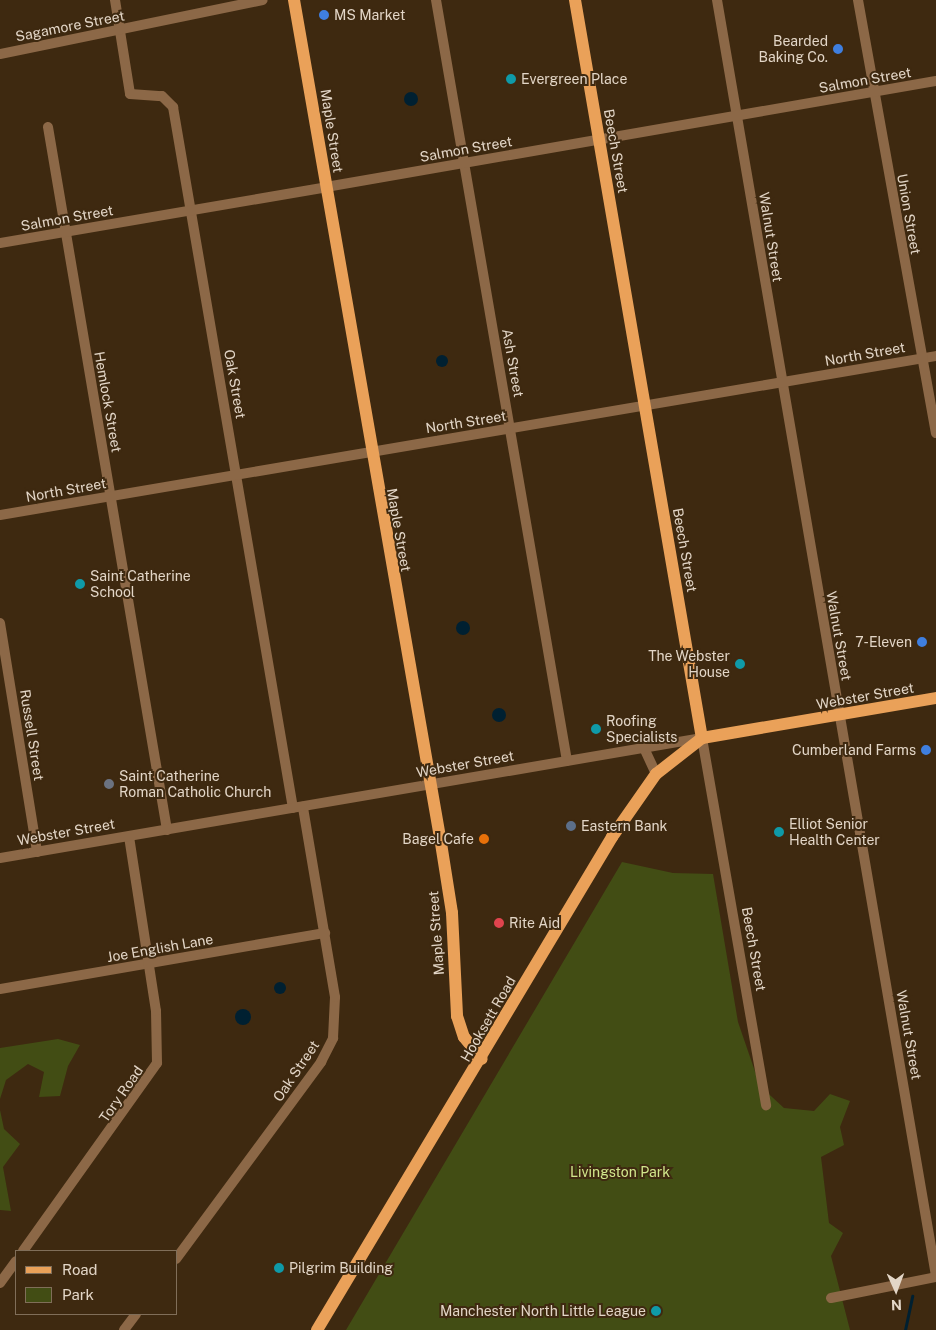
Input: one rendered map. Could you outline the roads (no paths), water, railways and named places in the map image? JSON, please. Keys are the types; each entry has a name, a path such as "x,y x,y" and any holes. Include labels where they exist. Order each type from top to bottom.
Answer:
{"main road":[{"name":"Maple Street","path":"294,0 370,452 452,913 457,1016 464,1037 482,1059"},
{"name":"Beech Street","path":"575,0 702,738"},
{"name":"Webster Street","path":"702,738 936,698"},
{"name":"Hooksett Road","path":"317,1330 482,1059 612,838 656,774 702,738"}],"street":[{"name":"Oak Street","path":"115,0 130,94 162,96 173,107 236,474 298,807 325,933 337,1011 328,1050 178,1256"},
{"name":"Sagamore Street","path":"0,54 262,0"},
{"name":"Ash Street","path":"436,0 566,761"},
{"name":"Walnut Street","path":"717,0 936,1277"},
{"name":"Union Street","path":"858,0 920,358 936,433"},
{"name":"Salmon Street","path":"0,243 737,117 936,81"},
{"name":"Hemlock Street","path":"48,127 167,830"},
{"name":"North Street","path":"0,515 936,356"},
{"name":"Russell Street","path":"0,622 2,645 37,852"},
{"name":"Webster Street","path":"0,858 702,738"},
{"name":"Beech Street","path":"702,738 766,1105"},
{"path":"644,748 656,774"},
{"name":"Tory Road","path":"25,1250 155,1069 159,1037 146,964 129,837"},
{"name":"Joe English Lane","path":"0,989 325,933"},
{"path":"0,1283 15,1262"},
{"path":"831,1298 936,1277"},
{"path":"124,1330 135,1315"}],"water":[{"path":"411,92 416,94 418,99 416,104 411,106 406,104 404,99 406,94"},
{"path":"440,355 444,355 448,361 444,367 440,367 436,363 436,359"},
{"path":"460,621 466,621 470,628 466,635 460,635 456,631 456,625"},
{"path":"499,708 504,710 506,715 504,720 499,722 494,720 492,715 494,710"},
{"path":"282,982 285,983 285,993 278,994 275,993 274,986 275,983"},
{"path":"240,1009 246,1009 251,1014 249,1023 240,1025 235,1020 235,1014"}],"waterway":[{"path":"905,1330 912,1296"}],"place":[{"name":"MS Market","path":"324,15"},
{"name":"Bearded Baking Co.","path":"838,49"},
{"name":"Evergreen Place","path":"511,79"},
{"name":"Saint Catherine School","path":"80,584"},
{"name":"7-Eleven","path":"922,642"},
{"name":"The Webster House","path":"740,664"},
{"name":"Roofing Specialists","path":"596,729"},
{"name":"Cumberland Farms","path":"926,750"},
{"name":"Saint Catherine Roman Catholic Church","path":"109,784"},
{"name":"Eastern Bank","path":"571,826"},
{"name":"Elliot Senior Health Center","path":"779,832"},
{"name":"Bagel Cafe","path":"484,839"},
{"name":"Rite Aid","path":"499,923"},
{"name":"Pilgrim Building","path":"279,1268"},
{"name":"Manchester North Little League","path":"656,1311"}],"park label":[{"name":"Livingston Park","path":"620,1172"}]}
